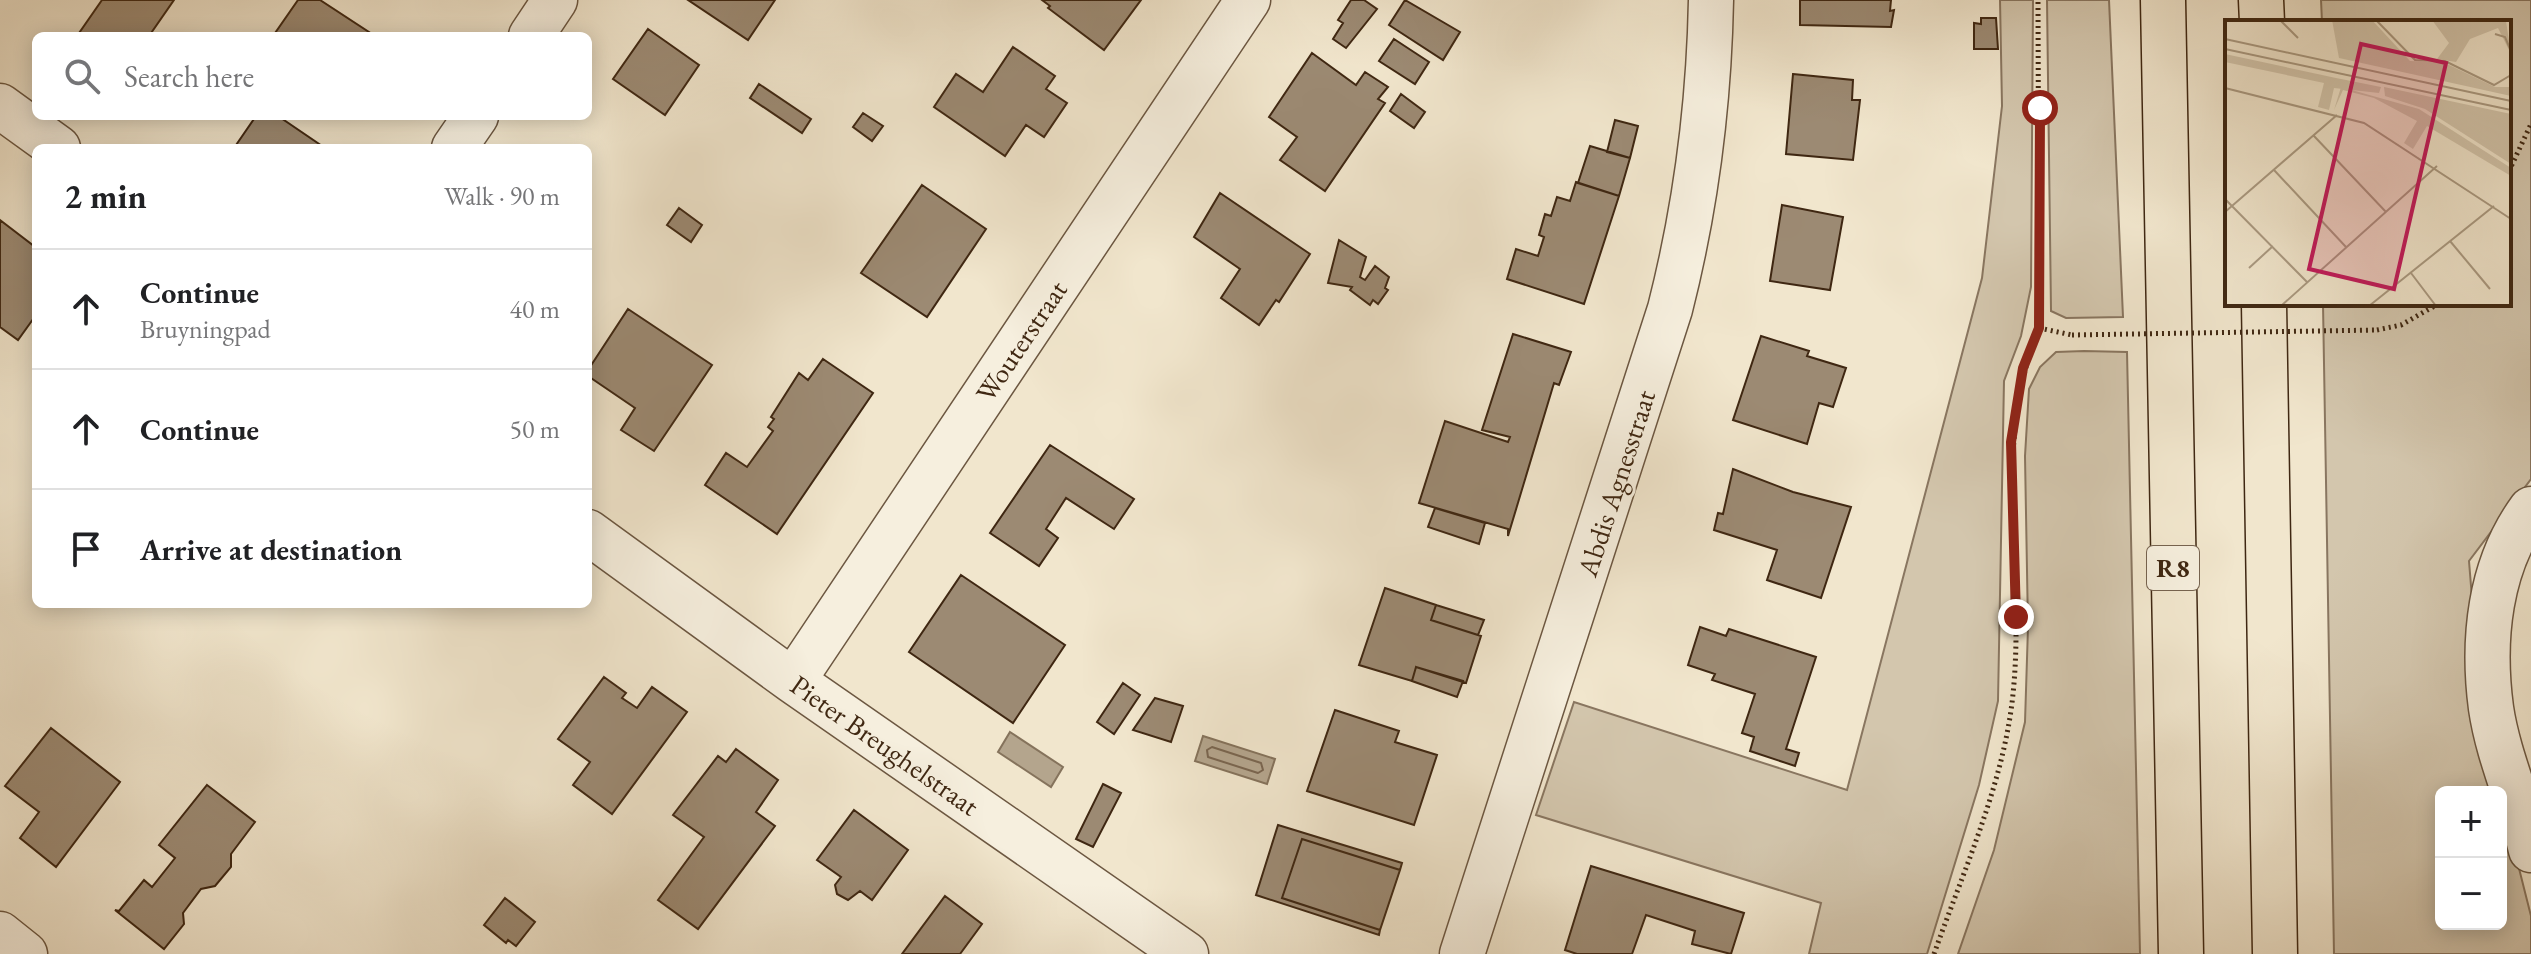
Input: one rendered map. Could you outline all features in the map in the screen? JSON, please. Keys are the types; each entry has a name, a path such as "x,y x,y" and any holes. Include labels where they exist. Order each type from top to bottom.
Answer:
{"highway":[{"name":"R8","path":"2163,0 2181,954"},
{"path":"2261,0 2262,20"},
{"path":"2264,306 2275,954"}],"street":[{"path":"534,32 555,0"},
{"name":"Wouterstraat","path":"793,681 1248,0"},
{"name":"Abdis Agnesstraat","path":"1462,954 1670,309 1689,233 1700,157 1710,79 1711,0"},
{"path":"0,106 52,144"},
{"path":"457,144 473,120"},
{"path":"2531,509 2503,562 2488,614 2491,710 2531,850"},
{"name":"Pieter Breughelstraat","path":"592,535 793,681 1186,954"},
{"path":"0,934 25,954"}],"path":[{"path":"1934,954 1999,770 2013,694 2016,617 2011,442 2023,368 2039,328 2038,0"},
{"path":"2511,167 2531,124"},
{"path":"2039,328 2072,335 2377,330 2401,325 2434,306"}],"shaded area":[{"path":"2000,0 2033,0 2031,287 2021,336 2004,381 1998,701 1979,785 1927,954 1809,954 1821,903 1536,815 1574,702 1847,790 1982,278 2002,106"},
{"path":"2047,0 2109,0 2123,317 2066,318 2051,311"},
{"path":"2321,0 2531,0 2531,479 2469,561 2474,623 2499,786 2435,786 2435,930 2507,930 2507,821 2531,916 2531,954 2334,954 2323,306 2511,306 2511,20 2322,20"},
{"path":"2056,352 2127,352 2140,954 1958,954 1994,850 2025,722 2028,627 2025,456 2029,389 2040,367"}],"water":[{"path":"1010,732 1063,767 1051,787 998,752"},
{"path":"1203,736 1275,759 1267,784 1195,761"}],"building":[{"path":"102,0 174,0 152,32 80,32"},
{"path":"298,0 320,0 369,32 276,32"},
{"path":"688,0 775,0 748,40"},
{"path":"1042,0 1141,0 1104,50 1048,8 1050,6"},
{"path":"1351,0 1364,0 1377,9 1346,48 1333,39 1343,23 1338,20"},
{"path":"1405,0 1460,32 1443,60 1389,25"},
{"path":"1800,0 1891,0 1890,11 1894,10 1891,27 1800,25"},
{"path":"1981,18 1996,18 1998,49 1974,49 1974,23 1981,24"},
{"path":"648,29 699,65 665,115 613,79"},
{"path":"1394,39 1429,62 1415,84 1379,61"},
{"path":"1013,47 1055,76 1046,89 1067,103 1044,137 1026,125 1005,156 934,107 956,74 983,92"},
{"path":"1312,53 1356,85 1365,72 1388,87 1378,99 1385,103 1325,191 1280,160 1297,137 1269,117"},
{"path":"1793,74 1853,80 1852,100 1860,100 1853,160 1786,154"},
{"path":"759,84 811,119 802,133 750,98"},
{"path":"1401,94 1425,112 1414,128 1390,111"},
{"path":"863,113 883,126 872,141 853,127"},
{"path":"253,120 284,120 319,144 237,144"},
{"path":"1615,120 1638,126 1630,158 1607,152"},
{"path":"1590,146 1630,158 1619,196 1578,183"},
{"path":"1576,182 1619,196 1584,304 1507,279 1516,249 1538,256 1544,237 1539,235 1545,214 1551,216 1557,197 1570,201"},
{"path":"922,185 986,229 927,317 861,273"},
{"path":"1220,193 1310,254 1279,302 1276,300 1259,325 1221,298 1240,269 1194,237"},
{"path":"1782,205 1843,217 1830,290 1770,281"},
{"path":"679,208 702,225 691,242 667,225"},
{"path":"0,220 32,244 32,321 18,340 0,327"},
{"path":"1339,240 1366,257 1360,277 1365,280 1375,266 1389,277 1385,288 1388,290 1378,304 1373,300 1370,305 1350,290 1352,287 1328,283"},
{"path":"628,309 712,365 654,451 621,430 635,408 592,379 592,364"},
{"path":"1513,334 1571,352 1559,385 1554,383 1508,536 1508,529 1419,503 1445,421 1508,442 1510,437 1482,430"},
{"path":"1761,336 1809,351 1807,356 1846,368 1833,407 1819,403 1807,444 1733,420"},
{"path":"823,359 873,393 777,534 705,485 726,453 747,467 773,431 768,427 774,419 771,417 799,373 808,380"},
{"path":"1050,445 1134,499 1114,529 1066,498 1046,529 1058,538 1039,566 990,533"},
{"path":"1733,469 1793,492 1851,507 1821,598 1767,580 1777,550 1714,530 1718,513 1723,514"},
{"path":"1435,508 1485,523 1479,544 1428,527"},
{"path":"961,575 1065,645 1013,723 909,652"},
{"path":"1385,588 1436,605 1431,620 1481,636 1466,683 1416,667 1412,681 1359,665"},
{"path":"1436,605 1484,620 1478,635 1431,620"},
{"path":"1700,627 1726,636 1729,629 1816,657 1786,749 1799,753 1795,766 1750,751 1754,737 1742,733 1755,694 1712,680 1715,674 1688,665"},
{"path":"1416,667 1463,681 1457,697 1412,681"},
{"path":"604,677 626,693 622,698 637,708 652,687 687,712 612,814 573,785 590,762 558,739"},
{"path":"1123,683 1140,695 1114,734 1097,722"},
{"path":"1155,698 1183,706 1171,742 1133,730"},
{"path":"1335,710 1399,731 1395,742 1437,755 1414,825 1307,791"},
{"path":"51,728 120,782 56,867 20,838 39,812 5,786"},
{"path":"736,749 778,780 756,812 775,826 698,929 658,900 704,837 673,815 718,756 726,762"},
{"path":"1103,784 1121,793 1093,847 1076,839"},
{"path":"207,785 255,822 231,854 231,867 215,886 201,889 183,913 184,924 164,949 115,910 119,911 144,880 152,887 175,858 159,845"},
{"path":"854,810 908,850 872,900 860,891 848,900 837,894 835,885 841,877 817,860"},
{"path":"1278,825 1402,863 1400,870 1302,839 1282,898 1380,930 1379,935 1256,895"},
{"path":"1302,839 1400,870 1380,930 1282,898"},
{"path":"1591,866 1744,913 1731,954 1692,944 1695,931 1646,915 1632,954 1577,954 1565,950"},
{"path":"945,896 982,924 960,954 902,954"},
{"path":"505,898 535,922 516,946 508,940 506,943 484,925"}],"route":[{"path":"2016,617 2011,442 2023,368 2039,328 2040,108"}]}
